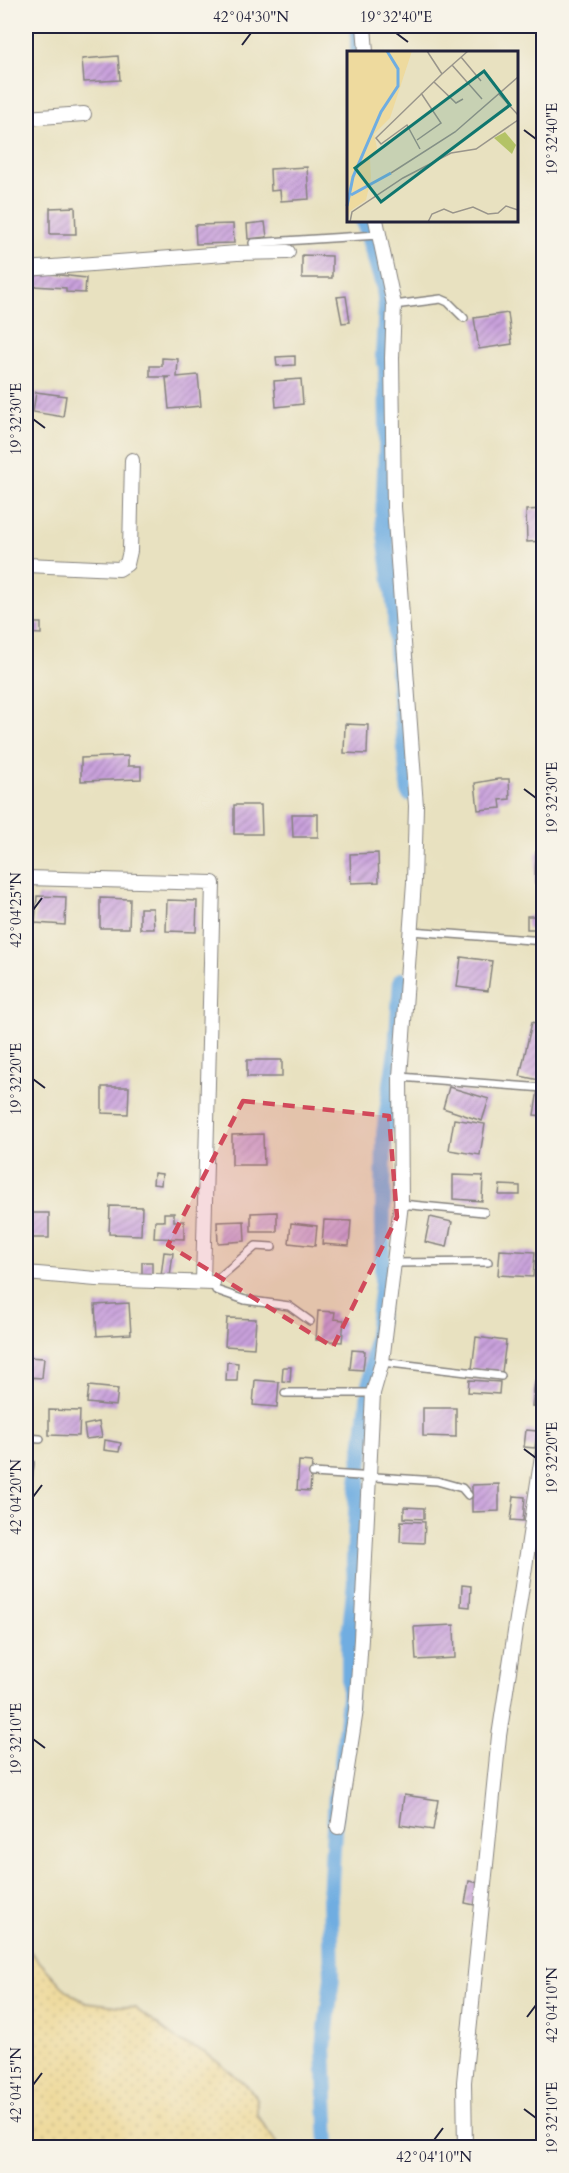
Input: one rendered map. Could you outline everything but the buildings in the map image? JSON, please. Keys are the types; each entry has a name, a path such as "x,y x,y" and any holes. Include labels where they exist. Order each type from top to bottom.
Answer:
{"street":[{"path":"366,51 368,26"},
{"path":"26,118 84,114"},
{"path":"339,1827 356,1710 373,1394 382,1362 401,1204 400,1077 411,931 416,806 394,507 392,369 394,305 375,235 376,222"},
{"path":"26,269 237,253 288,252"},
{"path":"26,565 119,569 127,564 132,460"},
{"path":"26,878 213,883 208,1282 96,1279 26,1274"},
{"path":"465,2148 464,2082 499,1736 543,1443"}],"lane":[{"path":"253,243 375,235"},
{"path":"394,305 441,299 464,318"},
{"path":"411,931 543,941"},
{"path":"400,1077 543,1088"},
{"path":"401,1204 484,1212"},
{"path":"272,1247 256,1246 208,1282 216,1290 234,1298 289,1305 310,1321"},
{"path":"393,1263 488,1262"},
{"path":"382,1362 501,1376"},
{"path":"285,1393 373,1394"},
{"path":"26,1438 40,1439"},
{"path":"26,1479 30,1463"},
{"path":"313,1473 437,1481 462,1488 468,1495"}],"highlighted area":[{"path":"243,1101 389,1116 397,1217 333,1347 168,1245"}],"sand":[{"path":"26,1947 74,1996 86,2002 135,2008 179,2041 206,2053 228,2070 248,2087 257,2099 257,2115 279,2147 26,2147"}],"waterway":[{"path":"358,26 358,51"},
{"path":"364,222 384,288 386,307 383,356 386,366 387,426 383,519 395,610 396,652 409,793"},
{"path":"328,2148 324,2047 332,1977 330,1898 336,1795 342,1764 349,1698 349,1638 355,1582 357,1492 382,1285 384,1133 396,1051 401,980"}]}
